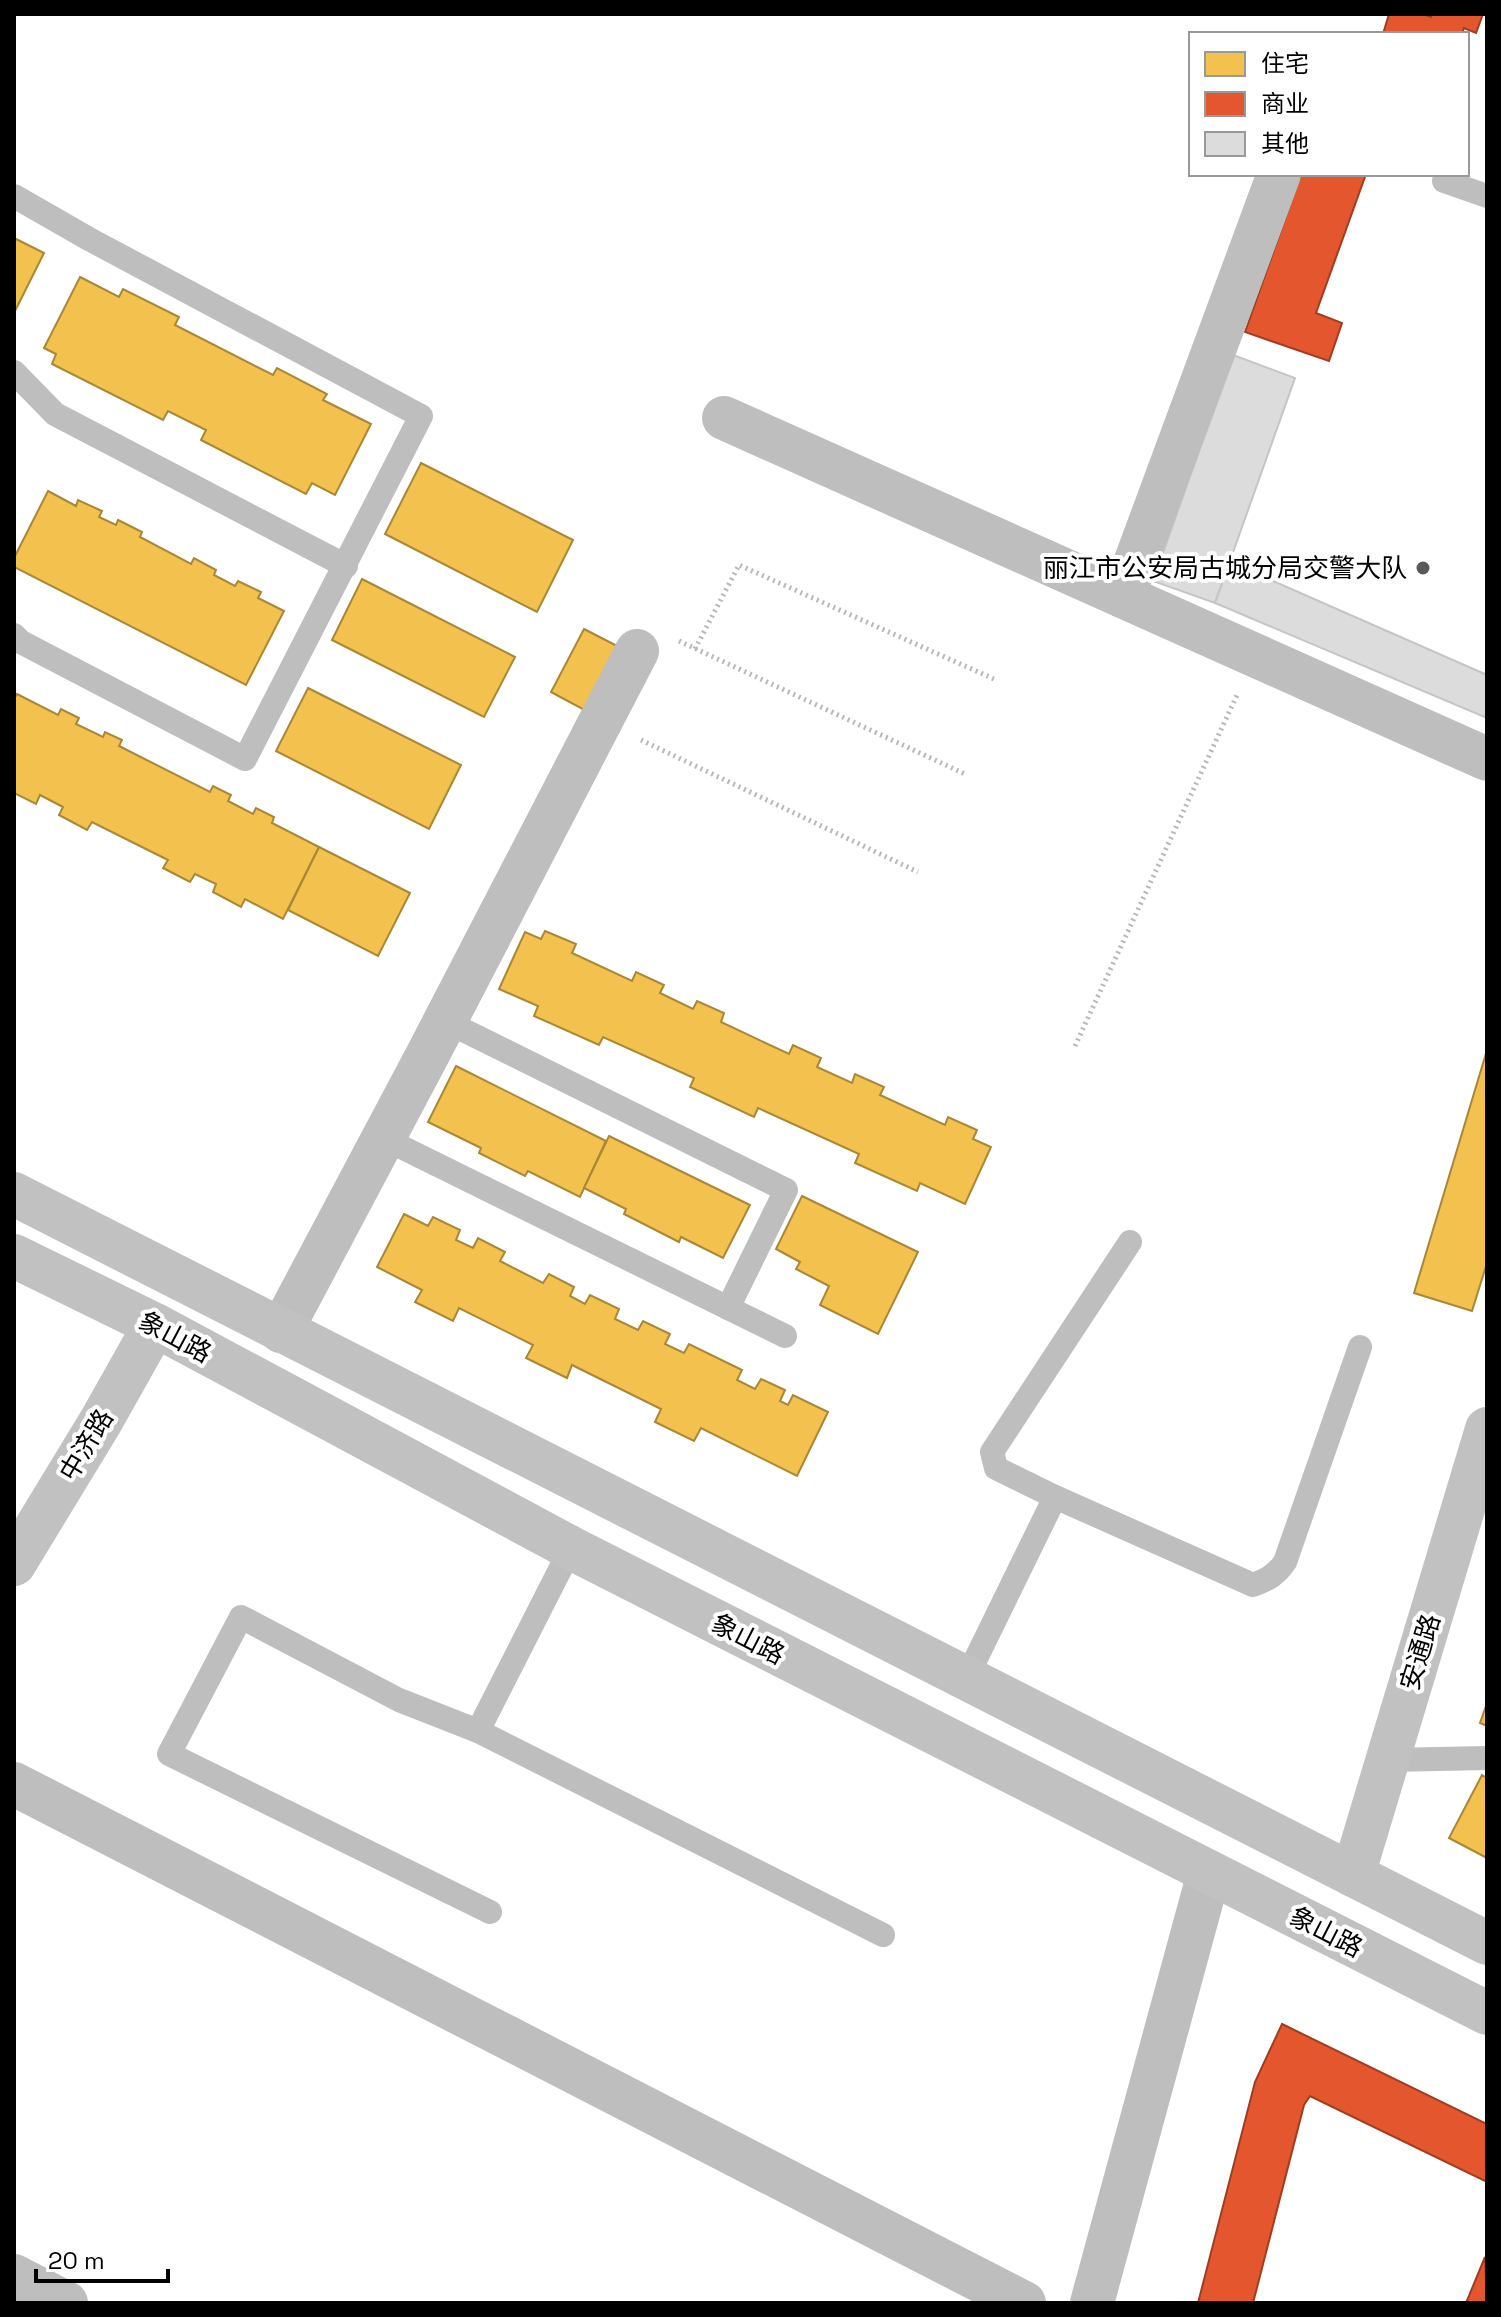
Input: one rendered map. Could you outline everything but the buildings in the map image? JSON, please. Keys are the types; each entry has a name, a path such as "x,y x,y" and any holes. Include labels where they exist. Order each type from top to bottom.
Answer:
{"street":[{"path":"1123,596 1278,176"},
{"path":"724,418 1487,759"},
{"path":"281,1331 637,651"},
{"name":"象山路","path":"14,1194 1487,1943"},
{"name":"象山路","path":"14,1256 155,1325 571,1548 1487,2013"},
{"name":"中济路","path":"14,1564 155,1325"},
{"name":"安通路","path":"1353,1875 1487,1429"},
{"path":"14,1784 1024,2303"},
{"path":"1092,2303 1209,1873"},
{"path":"14,2276 66,2303"}],"lane":[{"path":"1444,181 1487,196"},
{"path":"14,196 421,416 245,759 21,642 14,635"},
{"path":"14,372 55,414 346,566"},
{"path":"445,1021 786,1190 728,1308"},
{"path":"383,1138 785,1336"},
{"path":"1130,1242 992,1452 996,1468 1055,1497 1253,1585 1266,1581 1285,1562 1360,1347"},
{"path":"966,1679 1055,1497"},
{"path":"478,1731 571,1548"},
{"path":"490,1912 169,1754 241,1617 399,1700 478,1731 883,1935"},
{"path":"1388,1760 1487,1758"}],"path":[{"path":"695,649 739,565 994,679"},
{"path":"637,651 660,632 965,774"},
{"path":"1075,1046 1255,655"},
{"path":"601,721 918,872"}],"place":[{"name":"丽江市公安局古城分局交警大队","path":"1423,568"}]}
